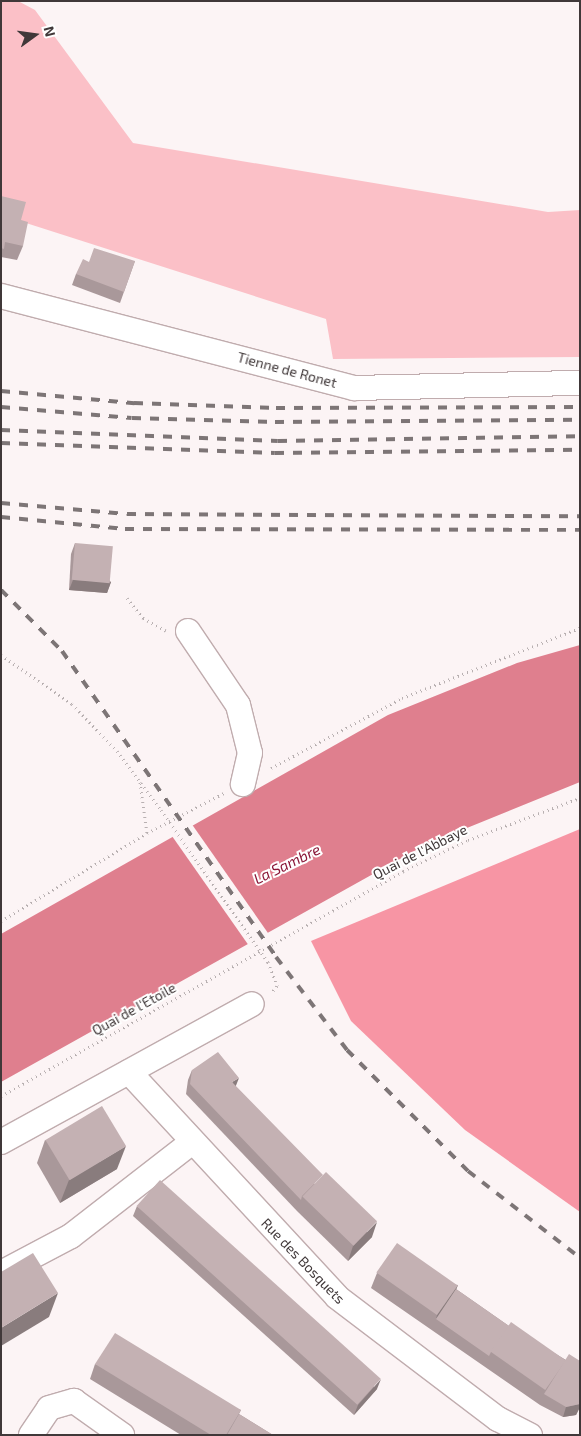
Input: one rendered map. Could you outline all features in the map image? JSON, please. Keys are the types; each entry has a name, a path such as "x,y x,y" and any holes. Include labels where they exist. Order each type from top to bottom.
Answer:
{"street":[{"name":"Tienne de Ronet","path":"1,296 354,388 580,383"},
{"path":"188,630 238,705 250,754 243,784"},
{"path":"1,1142 252,1004"},
{"name":"Rue des Bosquets","path":"129,1072 191,1143 337,1297 493,1427 530,1435"},
{"path":"1,1273 71,1236 191,1143"},
{"path":"32,1435 48,1408 74,1401 122,1435"}],"path":[{"path":"127,598 162,631 188,630"},
{"path":"1,921 147,833 243,784 402,698 580,628"},
{"path":"1,655 72,704 139,781 268,962"},
{"path":"139,781 147,833"},
{"name":"Quai de l'Abbaye","path":"279,942 468,840 580,798"},
{"name":"Quai de l'Etoile","path":"1,1096 279,942"}],"shaded area":[{"path":"1,1 18,1 35,10 133,143 548,212 580,210 580,357 333,359 326,319 1,215"},
{"path":"580,829 580,1212 465,1130 351,1021 311,941"}],"water":[{"name":"La Sambre","path":"580,645 580,782 425,845 1,1082 1,934 388,715 517,663"}],"pier":[{"path":"191,823 269,934 250,948 172,836"}],"building":[{"path":"1,196 26,202 21,220 28,222 23,246 5,242 4,249 1,248"},
{"path":"94,248 135,261 124,292 76,274 83,259 89,262"},
{"path":"75,543 113,546 110,583 72,580"},
{"path":"218,1052 239,1078 232,1082 323,1175 302,1196 301,1200 190,1084 192,1070"},
{"path":"102,1106 126,1146 70,1180 45,1140"},
{"path":"326,1172 377,1221 353,1246 302,1196"},
{"path":"160,1180 381,1379 357,1405 137,1206"},
{"path":"397,1243 458,1285 437,1315 376,1272"},
{"path":"33,1253 58,1293 1,1328 1,1272"},
{"path":"456,1289 509,1326 489,1356 436,1319"},
{"path":"511,1322 566,1360 545,1390 490,1351"},
{"path":"115,1333 241,1410 226,1435 211,1435 95,1364"},
{"path":"569,1354 580,1361 580,1404 566,1407 544,1394"},
{"path":"239,1414 273,1435 227,1435"}],"railway":[{"path":"1,391 134,403 276,408 580,407"},
{"path":"1,407 132,418 275,422 580,420"},
{"path":"1,430 278,441 580,436"},
{"path":"1,443 275,453 580,450"},
{"path":"1,503 127,514 580,516"},
{"path":"1,517 125,529 580,530"},
{"path":"1,590 62,651 276,957 347,1050 468,1171 580,1258"}]}
